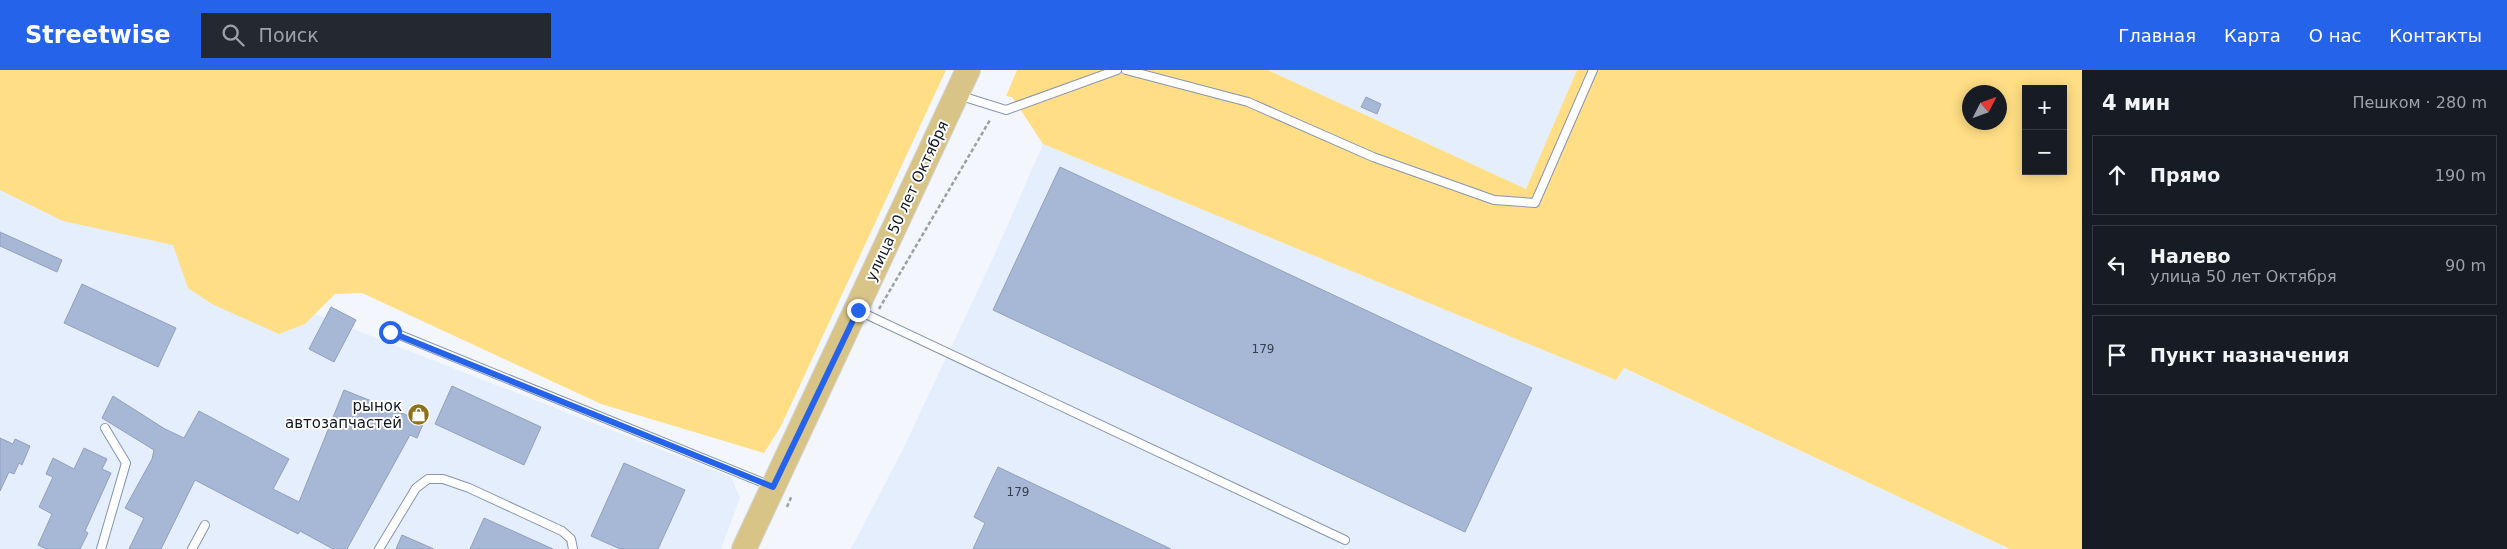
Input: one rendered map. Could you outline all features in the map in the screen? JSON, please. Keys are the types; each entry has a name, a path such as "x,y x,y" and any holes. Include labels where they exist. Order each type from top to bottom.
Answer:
{"main road":[{"name":"улица 50 лет Октября","path":"744,549 858,310 968,70"}],"lane":[{"path":"956,95 1006,110 1117,70"},
{"path":"1126,70 1248,102 1373,157 1494,200 1535,204 1593,70"},
{"path":"858,310 1345,540"},
{"path":"390,332 773,487"},
{"path":"101,549 126,463 105,428"},
{"path":"379,549 416,488 428,479 443,479 470,488 562,531 571,539 573,549"},
{"path":"192,549 205,525"}],"shaded area":[{"path":"0,70 341,270 315,314 731,477 740,498 721,549 0,549"},
{"path":"0,70 946,70 781,426 764,453 601,404 362,293 335,294 305,324 279,334 212,304 188,288 173,245 63,221 0,190"},
{"path":"1017,70 1268,70 1526,189 1577,70 2082,70 2082,549 2010,549 1624,368 1616,380 1043,144 1012,97 1006,96"},
{"path":"1268,70 1577,70 1527,190"},
{"path":"1043,144 1616,380 1623,368 2010,549 851,549 903,449 994,256"}],"building":[{"path":"1366,97 1381,104 1377,114 1361,107"},
{"path":"1060,167 1532,388 1465,532 993,310"},
{"path":"0,232 62,260 57,272 0,246"},
{"path":"82,284 176,328 158,367 64,323"},
{"path":"331,307 356,320 334,362 309,349"},
{"path":"452,386 541,427 524,465 435,424"},
{"path":"344,390 424,422 417,438 410,435 347,549 333,549 300,531 298,534 195,480 161,549 129,549 144,518 125,508 152,459 154,450 102,418 113,396 165,429 184,438 199,411 289,459 273,489 299,502"},
{"path":"0,438 13,444 15,439 30,446 22,465 19,463 14,474 9,472 0,491"},
{"path":"84,448 107,459 102,469 111,473 85,531 88,533 80,549 46,549 38,545 52,514 39,507 53,477 46,474 53,458 74,469"},
{"path":"624,463 685,490 658,549 620,549 591,536"},
{"path":"998,467 1171,549 973,549 985,523 974,517"},
{"path":"484,518 553,549 470,549"},
{"path":"402,535 434,549 396,549"}],"place":[{"name":"рынок автозапчастей","path":"418,415"}],"route":[{"path":"390,332 773,487 858,310"}]}
